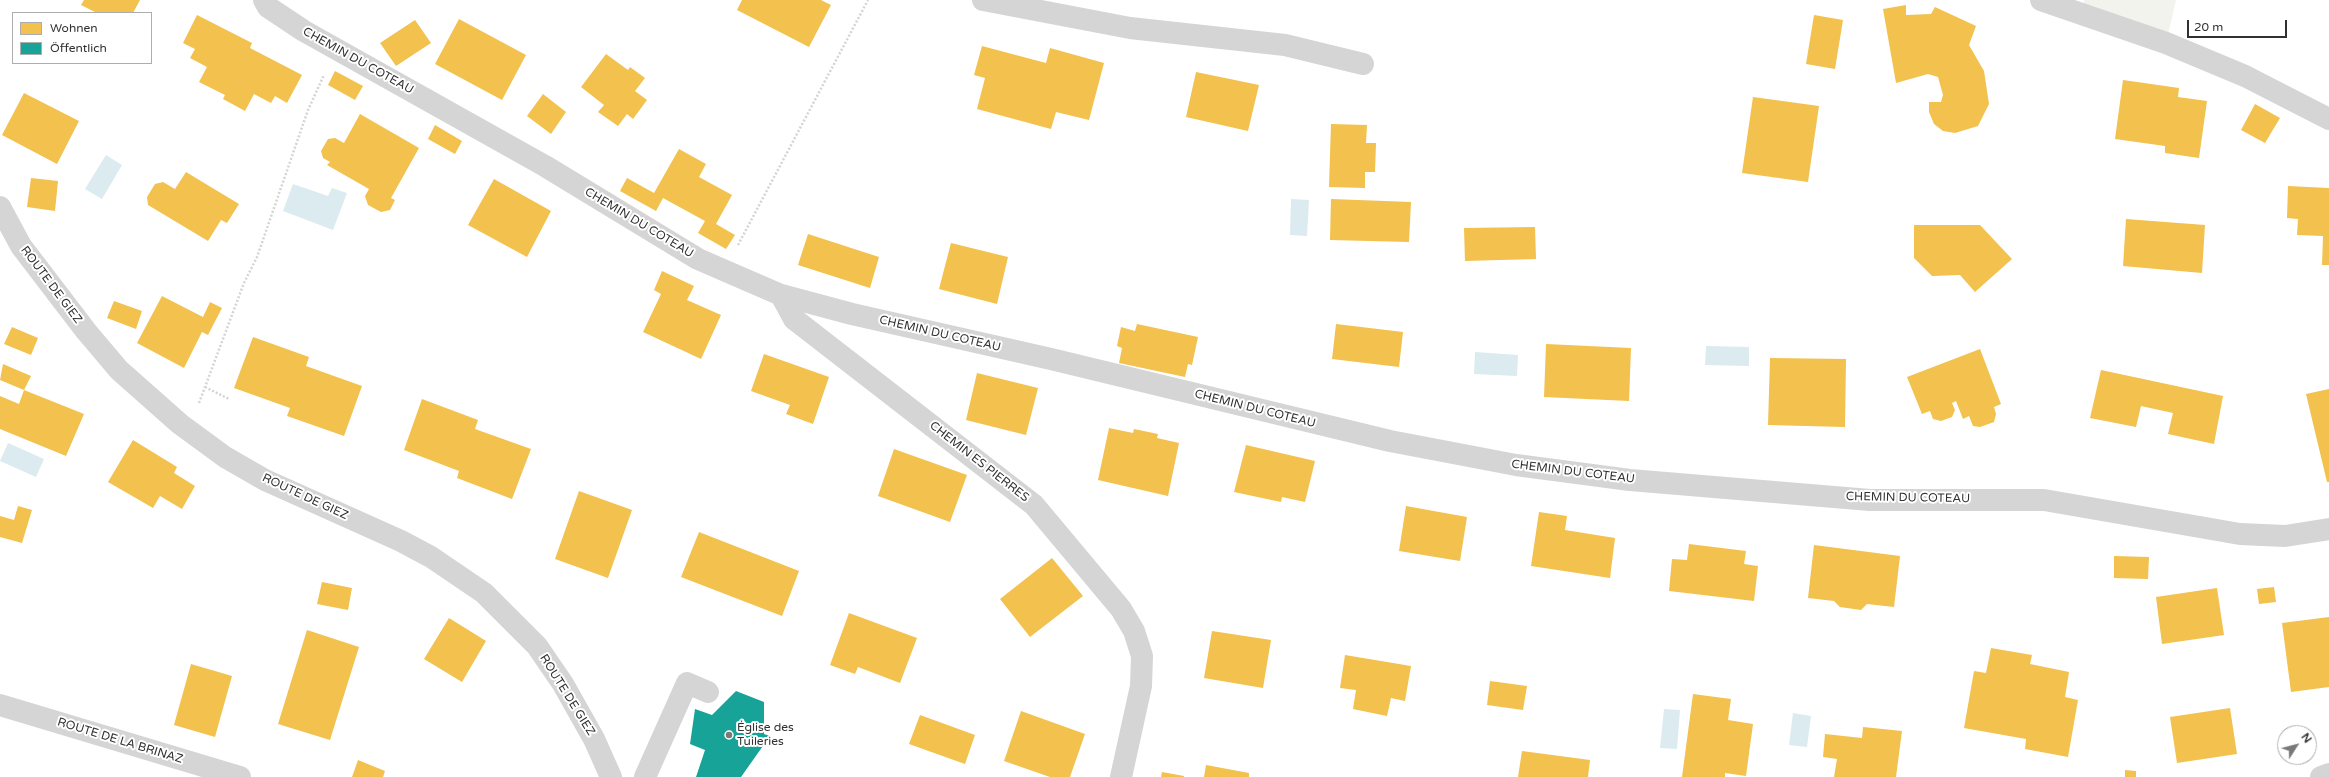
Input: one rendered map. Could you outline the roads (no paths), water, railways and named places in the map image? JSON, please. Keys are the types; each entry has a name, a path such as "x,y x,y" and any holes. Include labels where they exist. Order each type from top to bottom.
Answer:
{"street":[{"name":"CHEMIN DU COTEAU","path":"264,0 268,7 284,18 341,52 546,166 698,259 781,296 1390,441 1516,465 1630,480 1870,500 2044,500 2240,534 2286,536 2329,529"},
{"path":"983,0 1130,28 1285,45 1363,64"},
{"path":"2041,0 2166,43 2244,76 2329,119"},
{"name":"ROUTE DE GIEZ","path":"0,207 21,246 86,331 119,370 180,424 225,457 266,480 401,541 431,557 484,593 537,646 563,684 594,739 611,777"},
{"name":"CHEMIN ES PIERRES","path":"781,296 794,319 1034,505 1121,608 1134,631 1142,656 1141,686 1121,777"},
{"path":"644,777 687,683 708,692"},
{"name":"ROUTE DE LA BRINAZ","path":"0,705 240,777"},
{"path":"2321,777 2329,774"}],"place":[{"name":"Église des Tuileries","path":"729,735"}]}
